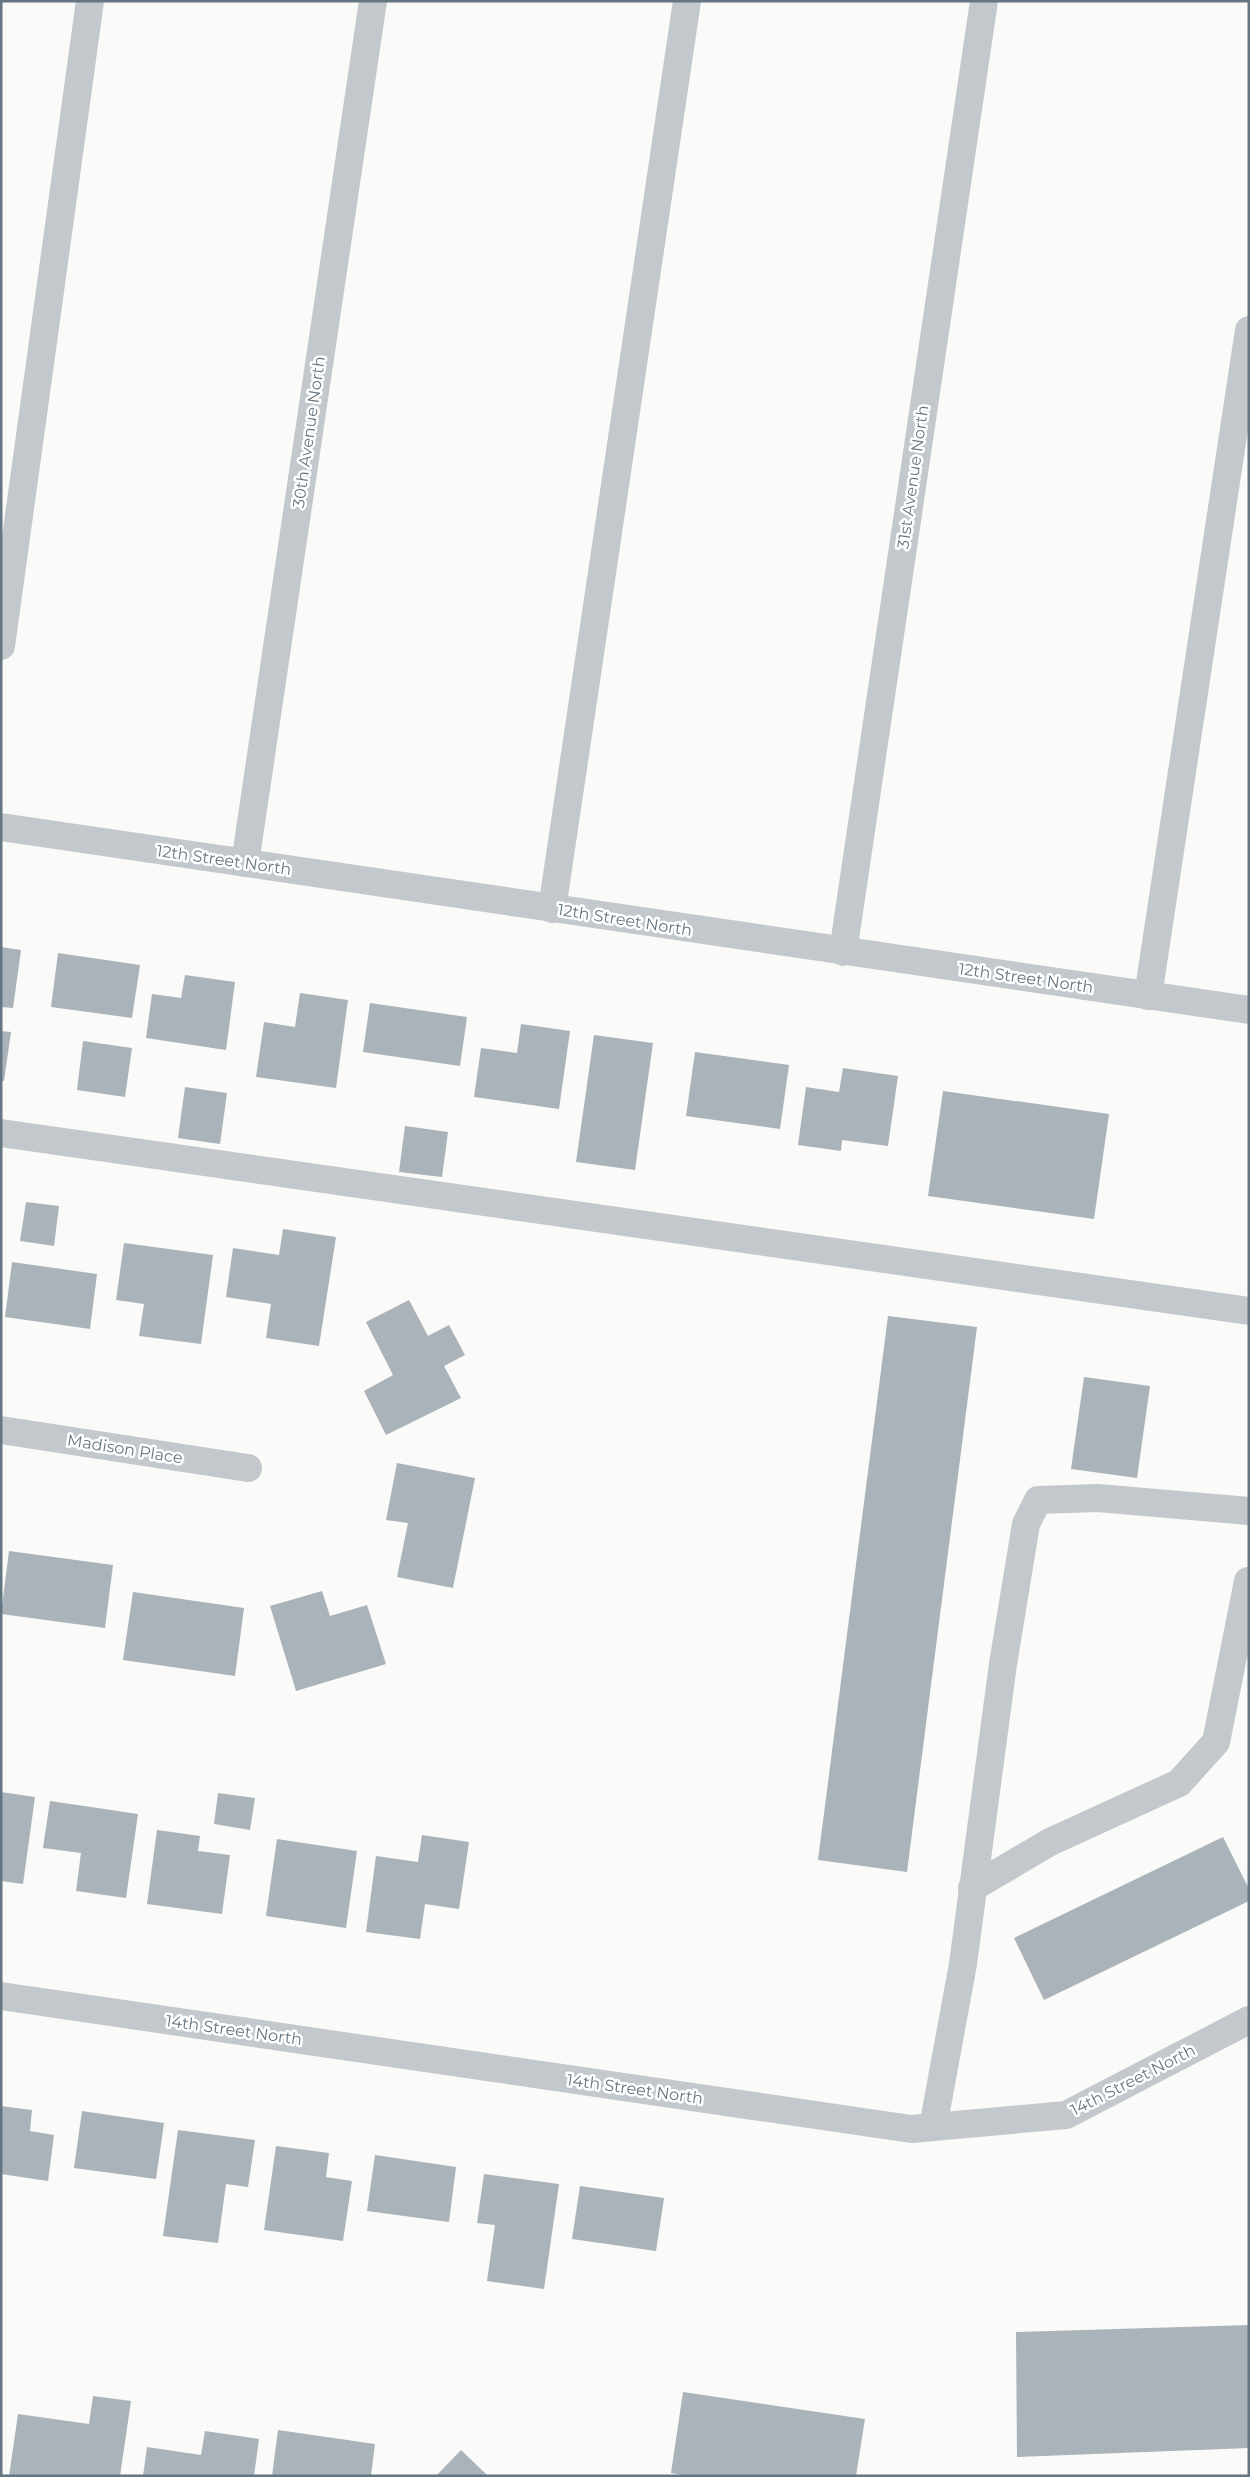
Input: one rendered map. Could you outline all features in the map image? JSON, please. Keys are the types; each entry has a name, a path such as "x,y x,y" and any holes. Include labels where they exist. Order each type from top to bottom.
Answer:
{"street":[{"path":"1,646 90,1"},
{"name":"30th Avenue North","path":"245,863 373,1"},
{"path":"552,909 687,1"},
{"name":"31st Avenue North","path":"843,952 984,1"},
{"path":"1148,996 1249,330"},
{"name":"12th Street North","path":"1,827 843,952 1249,1010"},
{"path":"1,1133 1249,1311"},
{"name":"Madison Place","path":"1,1430 248,1468"},
{"path":"933,2127 963,1964 1003,1664 1026,1524 1038,1500 1098,1498 1249,1511"},
{"path":"972,1888 1050,1842 1179,1783 1216,1742 1249,1576"},
{"name":"14th Street North","path":"1,1996 901,2128 933,2127 1066,2115 1249,2020"}],"building":[{"path":"1,947 21,950 13,1008 1,1007"},
{"path":"58,953 140,965 132,1018 51,1007"},
{"path":"185,975 235,982 226,1050 146,1038 152,994 181,998"},
{"path":"300,993 348,1000 336,1088 256,1077 264,1022 295,1027"},
{"path":"370,1003 467,1017 460,1066 363,1052"},
{"path":"521,1024 570,1031 559,1109 474,1097 481,1048 517,1053"},
{"path":"1,1031 11,1032 4,1081 1,1081"},
{"path":"594,1035 653,1043 635,1170 576,1162"},
{"path":"83,1041 132,1048 125,1097 77,1090"},
{"path":"695,1052 789,1065 780,1129 686,1116"},
{"path":"843,1068 898,1076 888,1146 842,1140 841,1151 798,1145 806,1087 839,1092"},
{"path":"185,1087 227,1093 220,1144 178,1138"},
{"path":"943,1091 1109,1114 1094,1219 928,1196"},
{"path":"405,1126 448,1132 442,1177 399,1172"},
{"path":"26,1202 59,1206 54,1246 20,1241"},
{"path":"283,1229 336,1237 319,1346 266,1338 271,1304 226,1297 233,1248 279,1255"},
{"path":"124,1243 213,1255 201,1344 139,1336 144,1304 116,1300"},
{"path":"12,1262 97,1274 90,1329 5,1317"},
{"path":"409,1300 428,1336 449,1325 465,1355 444,1366 461,1398 386,1435 364,1391 393,1375 366,1322"},
{"path":"888,1316 977,1327 907,1872 818,1860"},
{"path":"1084,1377 1150,1386 1137,1478 1071,1469"},
{"path":"397,1463 475,1478 453,1588 397,1577 408,1523 386,1520"},
{"path":"9,1551 113,1565 105,1628 1,1614"},
{"path":"322,1591 330,1616 367,1605 386,1664 296,1691 270,1606"},
{"path":"133,1592 244,1608 235,1676 123,1660"},
{"path":"1,1792 35,1797 23,1884 1,1881"},
{"path":"218,1793 255,1798 250,1830 214,1824"},
{"path":"50,1801 138,1814 126,1898 76,1891 81,1853 43,1848"},
{"path":"157,1830 200,1836 198,1851 230,1855 222,1914 147,1904"},
{"path":"422,1835 469,1842 459,1909 425,1904 420,1939 366,1932 376,1856 418,1862"},
{"path":"1223,1837 1249,1889 1249,1901 1044,2000 1014,1938"},
{"path":"277,1839 357,1851 346,1928 266,1916"},
{"path":"1,2106 32,2110 30,2131 54,2135 48,2181 1,2174"},
{"path":"82,2111 164,2123 156,2179 74,2168"},
{"path":"178,2130 255,2140 248,2187 226,2184 218,2243 163,2236"},
{"path":"276,2146 329,2153 326,2177 352,2181 343,2241 264,2230"},
{"path":"375,2155 456,2167 449,2222 367,2211"},
{"path":"484,2174 559,2184 544,2289 487,2281 495,2225 477,2223"},
{"path":"580,2186 664,2198 656,2251 572,2239"},
{"path":"1249,2325 1249,2448 1017,2457 1016,2332"},
{"path":"683,2392 865,2419 856,2476 690,2476 671,2473"},
{"path":"93,2396 131,2401 120,2476 9,2476 18,2414 89,2424"},
{"path":"278,2430 375,2444 371,2476 272,2476"},
{"path":"205,2431 259,2439 254,2476 143,2476 147,2447 201,2455"},
{"path":"461,2450 488,2476 436,2476"}]}
